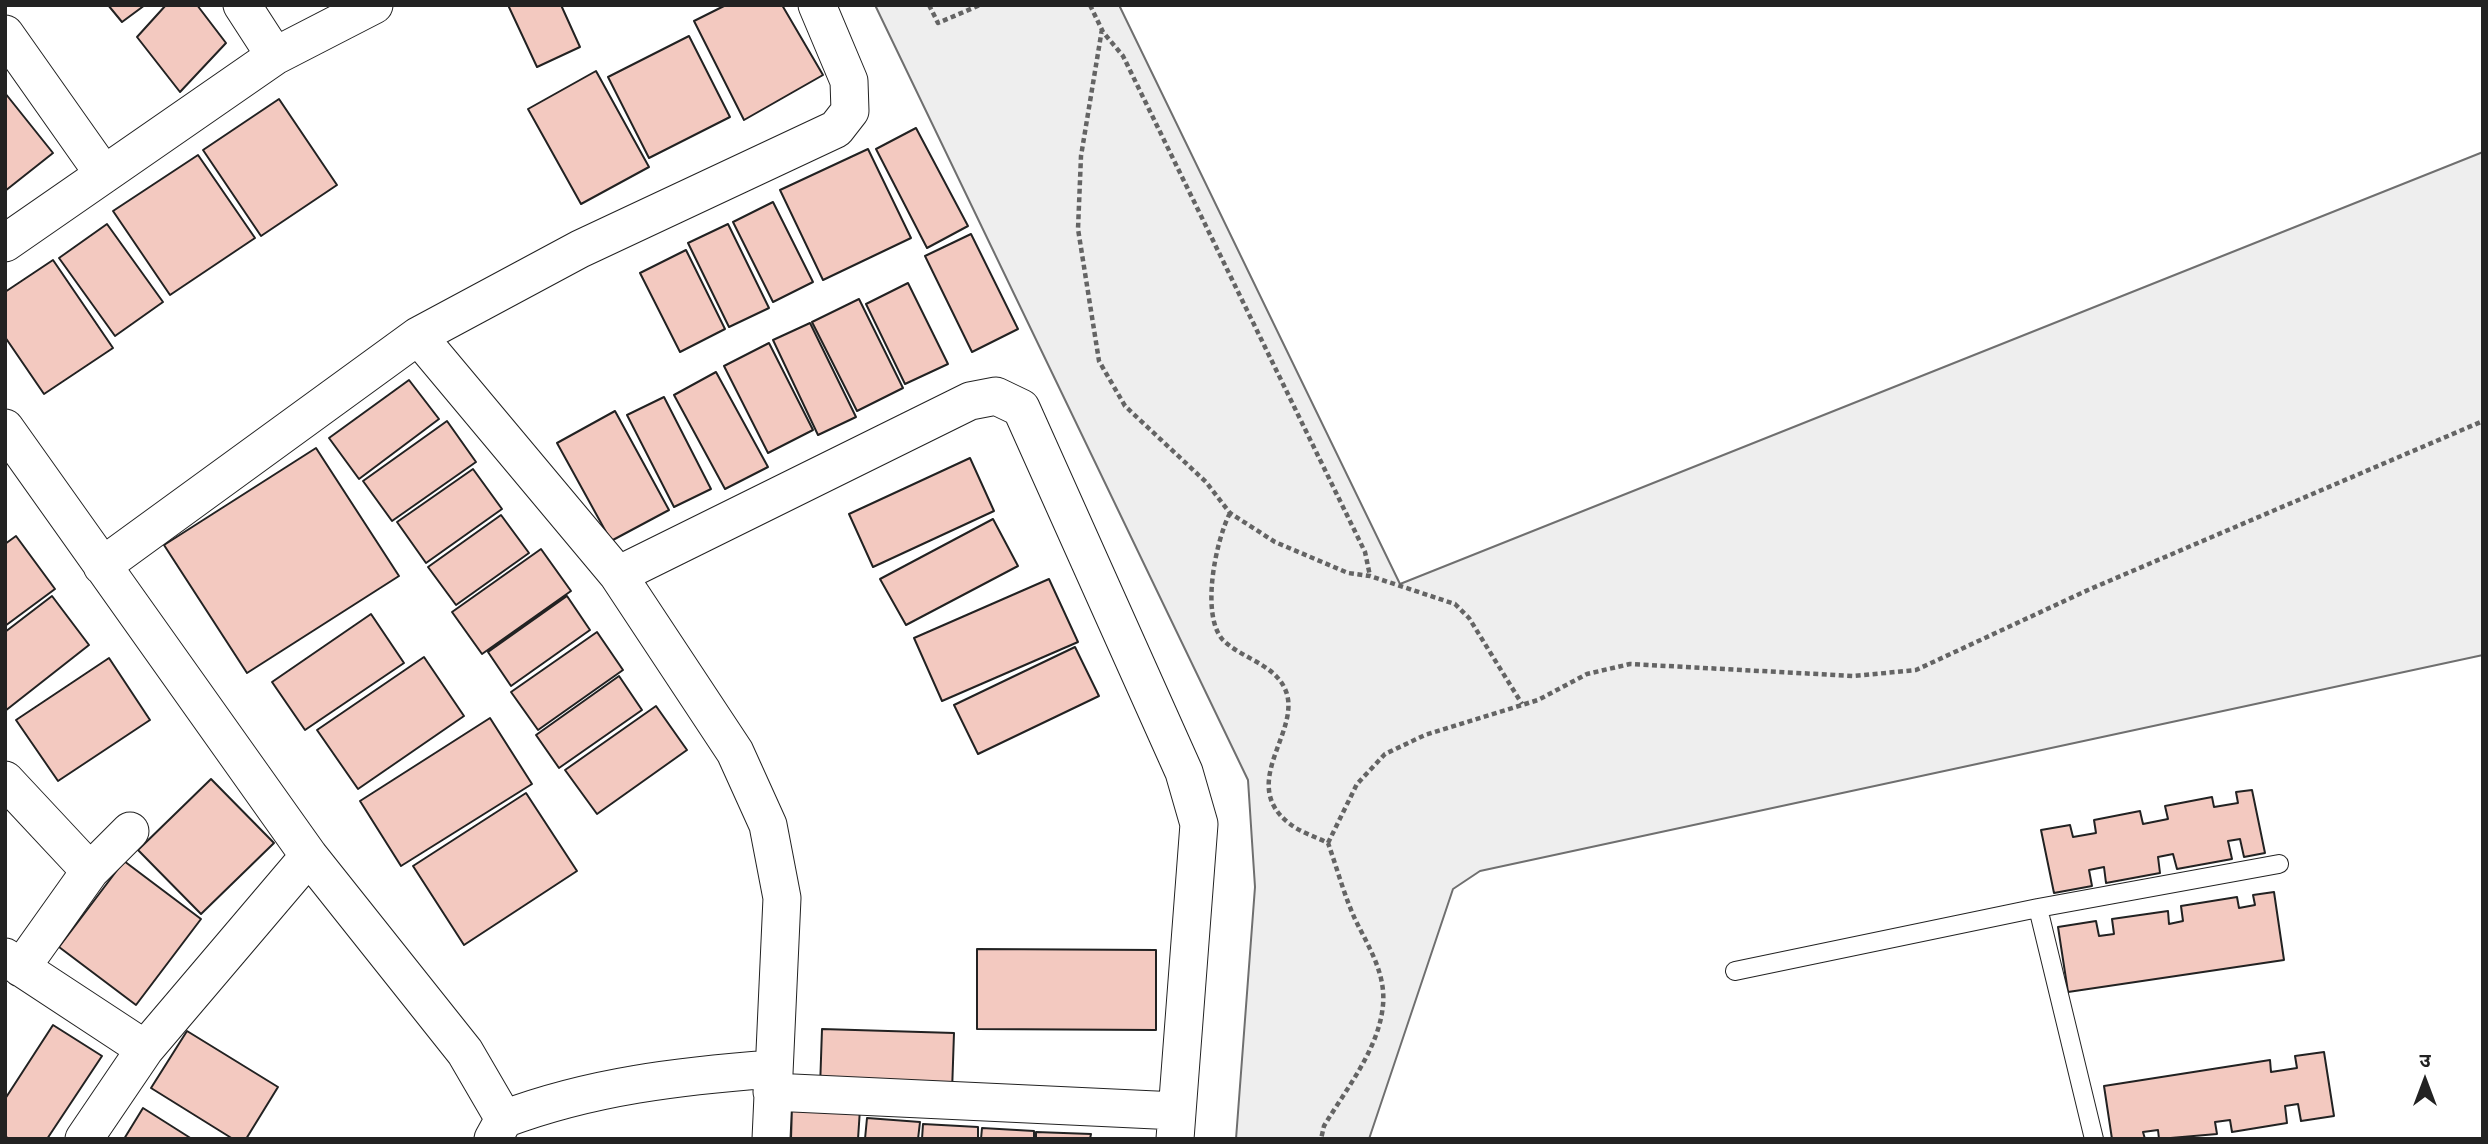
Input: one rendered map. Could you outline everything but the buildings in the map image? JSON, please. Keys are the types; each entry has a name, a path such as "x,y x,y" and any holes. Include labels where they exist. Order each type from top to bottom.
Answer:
{"street":[{"path":"242,5 275,56"},
{"path":"5,243 275,56 373,5"},
{"path":"102,566 418,336 580,249 836,129 850,111 849,81 817,5"},
{"path":"5,34 103,173"},
{"path":"418,336 618,575 735,752 768,825 782,898 771,1139"},
{"path":"5,428 309,856 465,1052 499,1129 553,1101 629,1084 773,1081 1176,1125 1199,824 1184,772 1021,408 996,396 970,401 618,575"},
{"path":"5,780 90,871"},
{"path":"130,831 90,871 13,962 145,1049"},
{"path":"84,1139 145,1049 309,856"}],"lane":[{"path":"1735,971 2038,908 2279,864"},
{"path":"2038,908 2094,1139"}],"path":[{"path":"929,5 938,23 980,5"},
{"path":"1090,5 1102,29 1123,56 1365,552 1370,576"},
{"path":"1102,29 1081,156 1078,229 1099,361 1125,406 1206,482 1230,513 1276,542 1348,573 1370,576 1461,609 1522,704"},
{"path":"1328,843 1357,783 1385,754 1425,735 1549,696 1587,674 1622,664 1854,676 1916,670 2088,590 2483,421"},
{"path":"1230,513 1219,537 1212,620 1223,639 1270,671 1286,690 1286,719 1269,771 1271,796 1290,823 1328,843 1355,919 1375,959 1384,1004 1368,1052 1324,1126 1321,1139"}],"shaded area":[{"path":"875,5 1119,5 1400,584 2483,152 2483,655 1480,871 1453,889 1369,1139 1236,1139 1255,887 1248,780"}]}
